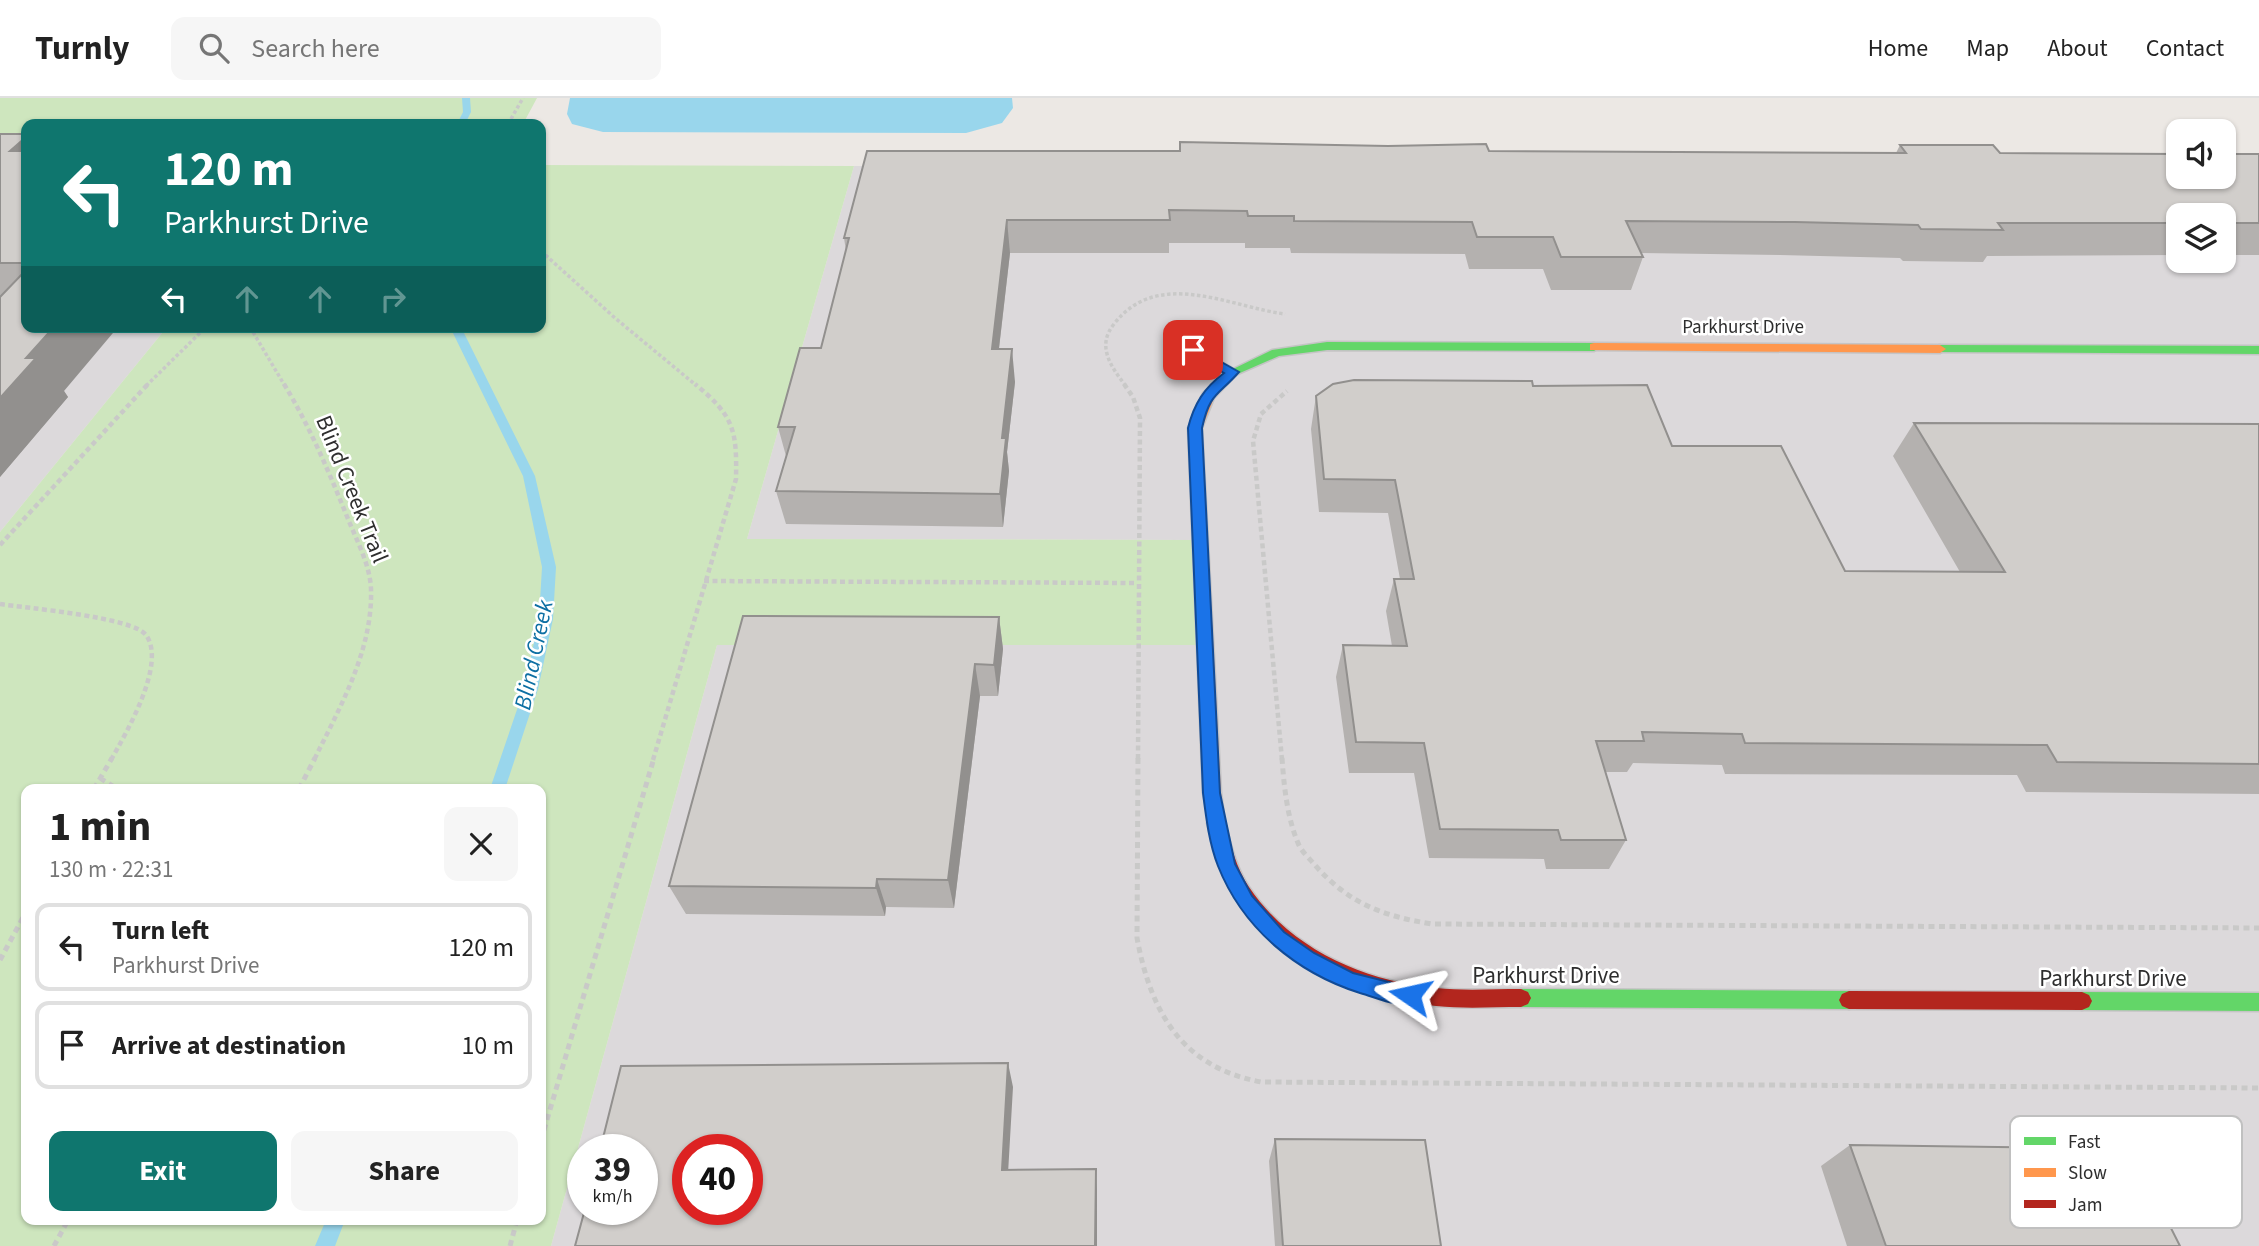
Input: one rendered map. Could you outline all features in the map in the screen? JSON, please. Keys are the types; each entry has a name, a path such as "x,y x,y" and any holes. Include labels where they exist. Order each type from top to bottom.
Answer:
{"street":[{"path":"1179,342 1233,372"},
{"name":"Parkhurst Drive","path":"2259,350 1327,346 1276,353 1233,372 1213,387 1199,410 1195,428 1212,793 1217,829 1227,865 1246,902 1277,938 1307,959 1350,980 1391,993 1429,997 2259,1002"}],"path":[{"path":"511,119 523,98"},
{"path":"546,256 615,318 712,398 732,424 737,442 736,479 546,1123"},
{"path":"0,545 163,367 200,333"},
{"name":"Blind Creek Trail","path":"254,333 309,425 363,555 371,588 364,643 352,684 302,784"},
{"path":"1295,388 1285,392 1261,414 1253,441 1285,794 1289,820 1298,845 1329,881 1371,910 1399,919 1432,923 2259,928"},
{"path":"704,581 1137,583"},
{"path":"0,604 116,621 134,627 145,635 152,646 154,660 144,692 97,784"},
{"path":"100,778 109,784"},
{"path":"0,960 21,921"},
{"path":"54,1246 65,1225"},
{"path":"510,1246 516,1225"}],"shaded area":[{"path":"1287,164 2166,177 2166,189 2236,189 2236,173 2259,166 2259,1246 551,1246 567,1188 567,1225 658,1225 658,1134 582,1134 717,645 1206,645 1202,540 747,539 854,166"},
{"path":"0,165 21,296 21,333 162,333 0,532"}],"green space":[{"path":"0,98 537,98 526,119 21,119 21,166 0,165"},
{"path":"546,165 854,166 747,539 1202,540 1207,645 717,645 582,1134 567,1134 567,1188 551,1246 0,1246 0,532 162,333 546,333"}],"water":[{"path":"570,98 1012,98 1013,108 1002,123 966,133 603,132 572,124 567,114"}],"building":[{"path":"0,134 21,134 21,141 10,151 21,151 21,263 0,263"},
{"path":"1180,142 1388,146 1486,144 1489,151 1906,153 1900,145 1993,145 2000,153 2166,154 2166,189 2236,189 2236,154 2259,154 2259,223 2236,223 2236,203 2166,203 2166,223 1998,223 2003,230 1921,229 1918,225 1795,222 1626,221 1643,257 1561,257 1553,237 1477,237 1472,222 1294,221 1294,216 1248,216 1247,211 1169,210 1170,220 1007,220 992,349 1012,349 1002,438 1006,438 1000,494 776,491 795,427 778,427 800,348 821,348 849,238 844,238 867,151 1180,151"},
{"path":"21,275 21,333 49,333 26,358 36,358 0,398 0,297"},
{"path":"1354,380 1532,381 1533,386 1647,385 1672,446 1781,446 1845,571 2005,572 1914,423 2259,424 2259,764 2057,762 2047,745 1745,743 1742,734 1642,732 1644,741 1596,741 1626,840 1561,840 1558,830 1440,829 1424,743 1356,742 1343,645 1407,646 1394,579 1414,579 1395,480 1324,479 1316,396 1333,384"},
{"path":"743,616 999,617 994,665 975,664 948,880 877,879 876,888 669,886"},
{"path":"1008,1063 1002,1170 1096,1169 1095,1246 575,1246 581,1225 658,1225 658,1134 604,1134 621,1066"},
{"path":"1275,1139 1425,1140 1441,1246 1283,1246"},
{"path":"1850,1145 2010,1147 2010,1228 2171,1228 2180,1246 1886,1246"}],"waterway":[{"name":"Blind Creek","path":"464,119 467,112 466,98"},
{"name":"Blind Creek","path":"458,333 529,476 549,567 546,619 531,689 500,784"},
{"name":"Blind Creek","path":"325,1246 333,1225"}],"traffic: fast":[{"path":"1233,372 1276,353 1327,346 1594,347"},
{"path":"1940,349 2259,350"},
{"path":"1521,998 1849,1000"},
{"path":"2082,1001 2259,1002"}],"traffic: slow":[{"path":"1179,342 1233,372 1208,396 1195,428 1212,793 1216,823"},
{"path":"1594,347 1940,349"}],"traffic: jam":[{"path":"1216,823 1226,860 1242,892 1264,920 1290,944 1320,963 1353,978 1388,989 1425,996 1461,999 1521,998"},
{"path":"1849,1000 2082,1001"}],"route":[{"path":"1193,350 1233,372 1213,387 1199,410 1195,428 1212,793 1217,829 1227,865 1246,902 1277,938 1307,959 1350,980 1391,993 1410,995"}]}
